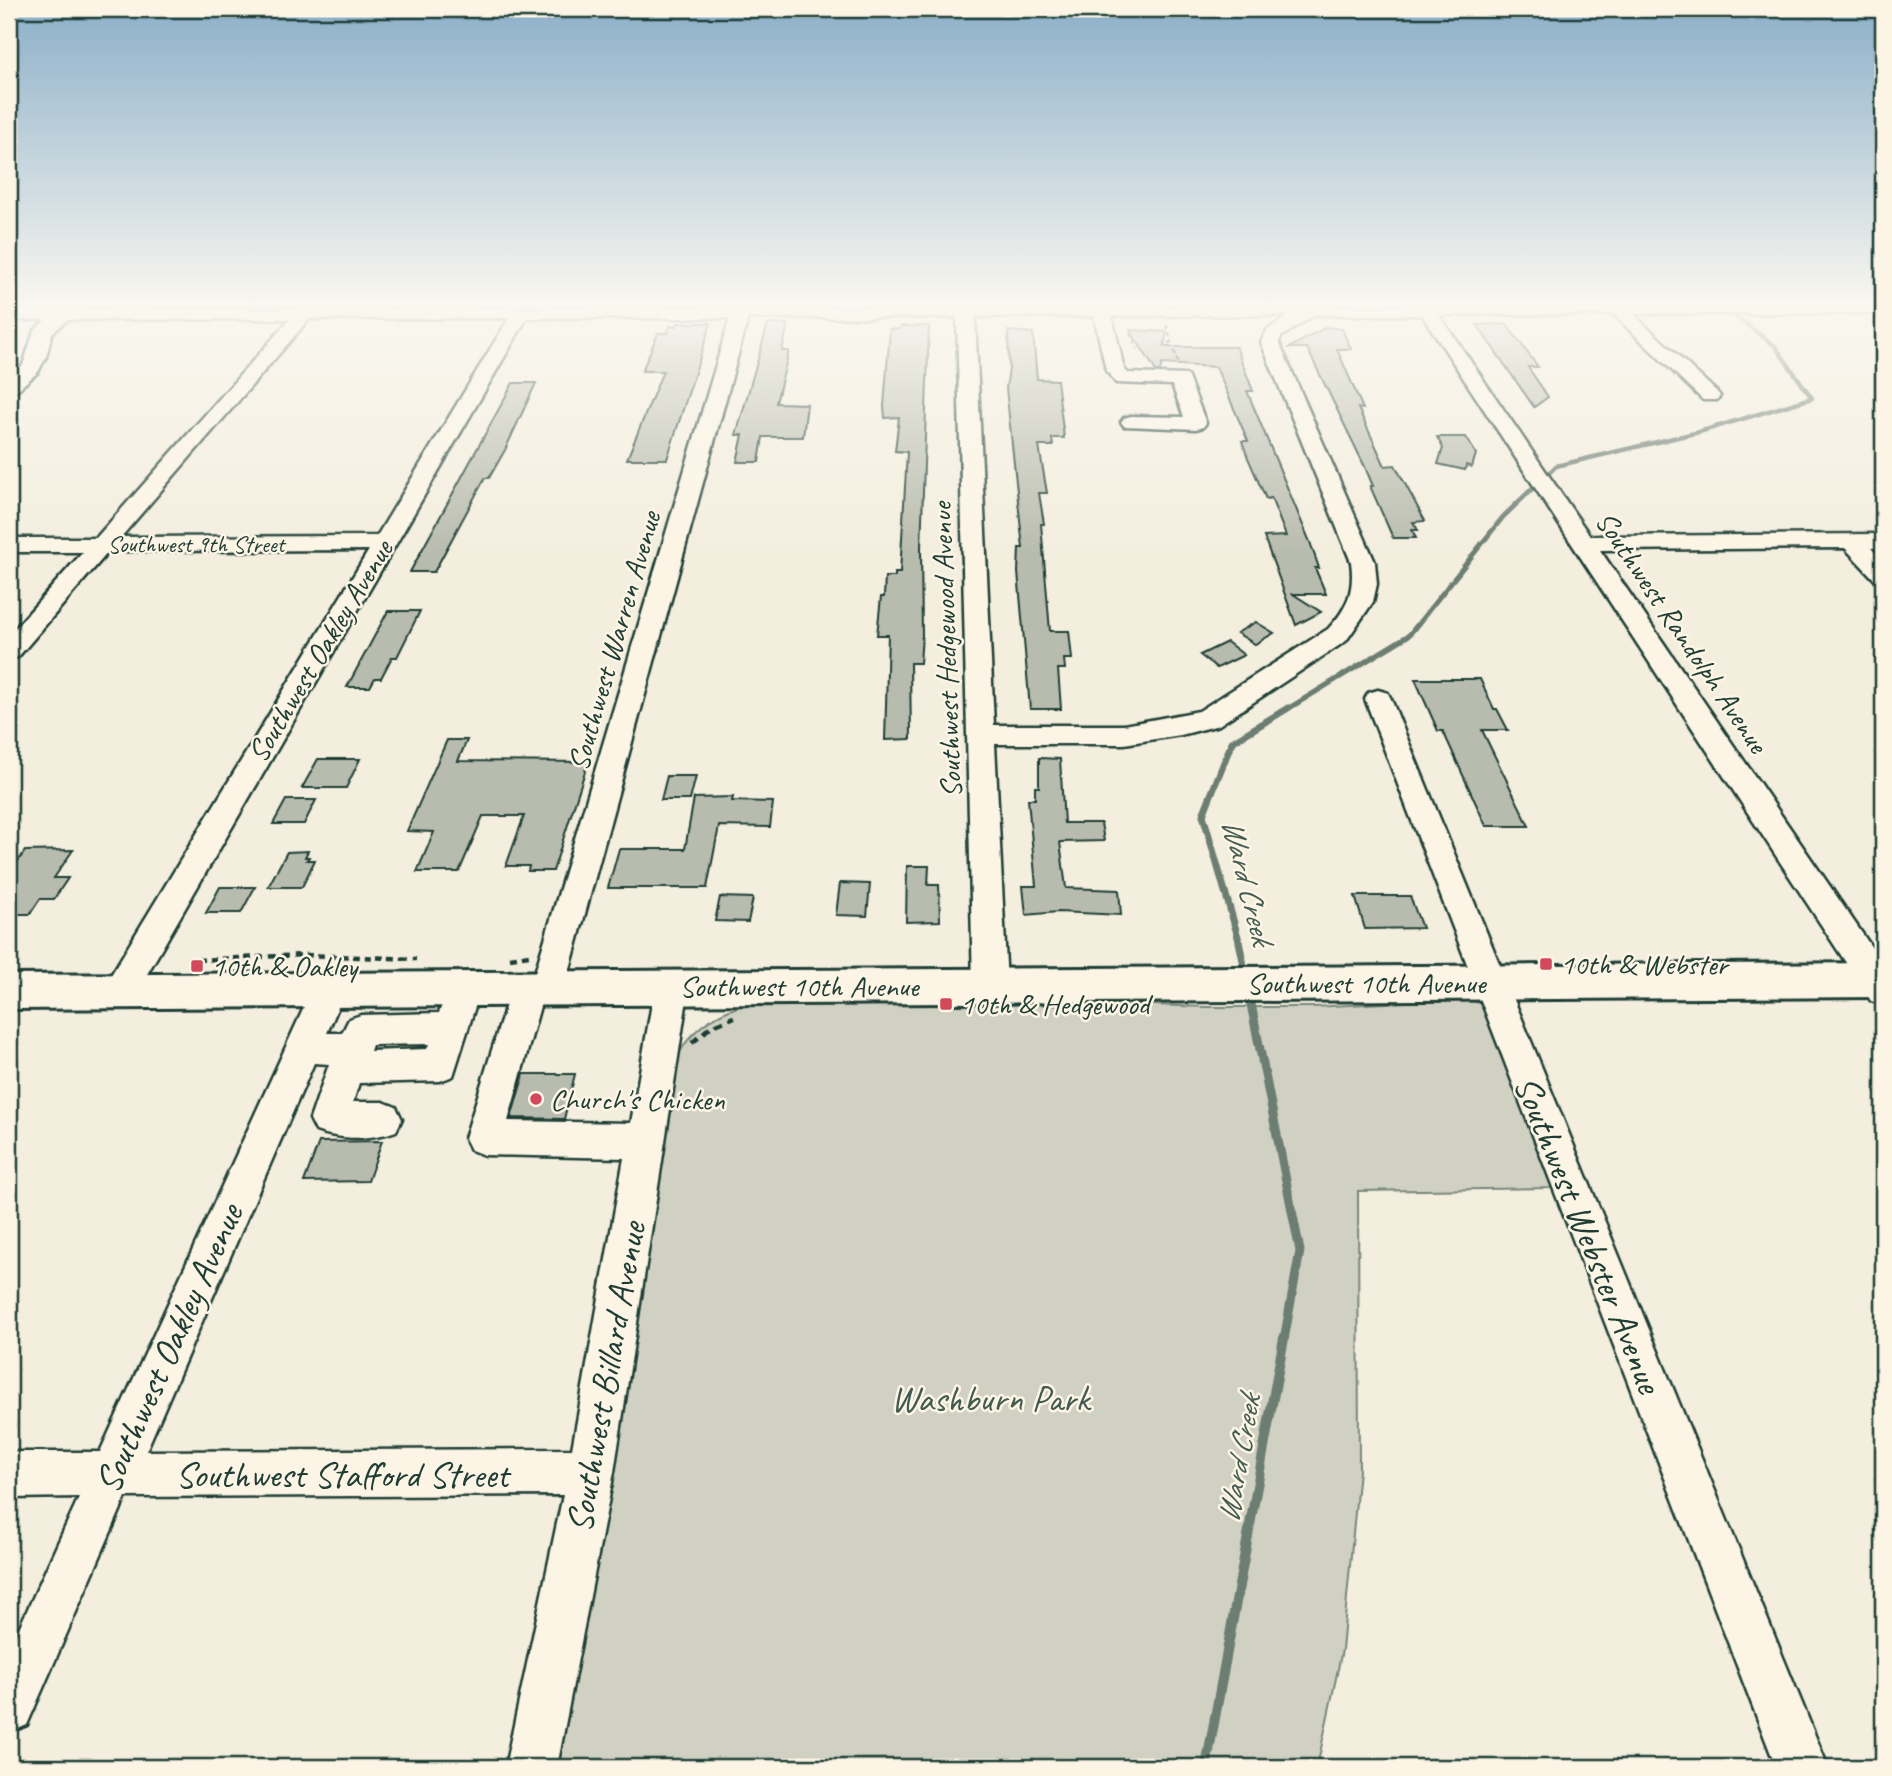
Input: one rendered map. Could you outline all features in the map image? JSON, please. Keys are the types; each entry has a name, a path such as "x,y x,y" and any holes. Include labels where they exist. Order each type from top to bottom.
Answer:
{"main road":[{"name":"Southwest 10th Avenue","path":"9,992 1199,983 1881,984"}],"street":[{"path":"9,651 240,388"},
{"name":"Southwest Oakley Avenue","path":"120,990 476,388"},
{"name":"Southwest Warren Avenue","path":"646,1141 484,1138 538,988 718,388"},
{"name":"Southwest Hedgewood Avenue","path":"962,388 981,734 990,985"},
{"path":"1131,422 1196,423 1183,388"},
{"path":"981,734 1134,736 1187,725 1209,718 1338,635 1352,619 1364,595 1367,579 1363,562 1289,388"},
{"name":"Southwest Randolph Avenue","path":"1483,388 1524,457 1881,984"},
{"path":"1701,388 1710,396"},
{"path":"1126,397 1186,396"},
{"path":"1851,541 1883,575"},
{"path":"1582,543 1883,541"},
{"name":"Southwest 9th Street","path":"9,545 384,543"},
{"name":"Southwest Webster Avenue","path":"1378,699 1802,1767"},
{"name":"Southwest Billard Avenue","path":"531,1767 591,1472 672,986"},
{"path":"302,1047 350,1058 440,1065 464,988"},
{"name":"Southwest Oakley Avenue","path":"9,1707 329,989"},
{"path":"350,1058 329,1119 383,1119"},
{"name":"Southwest Stafford Street","path":"9,1475 591,1472"}],"green space":[{"name":"Washburn Park","path":"1460,999 1480,1003 1491,1017 1553,1188 1358,1191 1359,1470 1342,1650 1317,1767 546,1767 672,1071 684,1045 702,1026 725,1012 752,1003 1072,1002 1207,1007 1313,1007"}],"building":[{"path":"510,388 534,388 505,450 489,478 485,478 434,572 410,572"},
{"path":"656,388 690,388 667,459 627,459"},
{"path":"750,388 780,388 776,403 807,404 803,437 763,437 759,462 737,462 743,435 736,435"},
{"path":"885,388 927,388 921,548 922,635 920,663 910,663 911,739 885,740 888,635 877,635 885,577 895,577 895,573 900,573 907,452 895,451 899,417 885,418"},
{"path":"1006,388 1058,388 1064,438 1052,438 1053,446 1039,446 1047,493 1039,493 1044,524 1041,524 1050,631 1069,631 1072,659 1064,659 1065,669 1058,669 1061,709 1030,709 1018,572 1019,548 1023,548"},
{"path":"1225,388 1252,388 1253,391 1247,391 1319,568 1315,568 1326,594 1293,594 1321,612 1296,625 1264,537 1286,536 1271,498 1266,499 1248,458 1242,441 1248,441"},
{"path":"1326,388 1354,388 1363,409 1358,408 1385,466 1395,465 1425,521 1413,522 1418,530 1412,530 1416,538 1393,538 1370,486 1373,486"},
{"path":"1521,388 1542,388 1548,397 1534,407"},
{"path":"1437,437 1466,437 1476,454 1472,467 1466,465 1465,470 1438,464 1443,448"},
{"path":"388,611 420,611 397,657 392,657 381,678 375,678 370,687 347,687"},
{"path":"1256,622 1274,633 1255,644 1237,633"},
{"path":"1227,642 1244,655 1217,668 1200,655"},
{"path":"1415,679 1480,679 1494,709 1497,709 1508,730 1482,730 1529,826 1486,826 1443,731 1438,731"},
{"path":"447,740 467,740 458,761 588,762 553,871 528,871 529,866 506,866 524,816 483,816 459,872 417,872 434,832 407,831"},
{"path":"1039,758 1060,759 1064,823 1101,823 1104,841 1060,842 1066,888 1119,890 1121,915 1058,912 1026,915 1023,886 1036,886 1028,799 1035,799 1035,787 1039,787"},
{"path":"318,759 360,759 346,788 302,788"},
{"path":"667,776 696,776 690,800 661,800"},
{"path":"733,797 732,801 773,802 770,827 719,826 707,888 608,888 619,849 685,849 694,798"},
{"path":"286,800 316,800 304,824 273,824"},
{"path":"73,850 54,878 68,878 54,899 40,899 30,914 9,914 9,874 25,851"},
{"path":"308,851 305,857 309,857 307,860 315,860 302,887 268,887 287,852"},
{"path":"907,866 929,866 928,885 939,885 940,921 906,922"},
{"path":"840,883 870,884 867,916 836,915"},
{"path":"220,887 255,887 241,913 206,913"},
{"path":"1355,896 1410,896 1422,928 1365,929"},
{"path":"720,897 753,898 748,922 715,921"},
{"name":"Church's Chicken","path":"524,1074 575,1074 564,1119 511,1118"},
{"path":"382,1141 368,1181 304,1182 319,1142"}],"waterway":[{"name":"Ward Creek","path":"1536,486 1556,466 1699,432 1812,398 1805,388"},
{"name":"Ward Creek","path":"1286,710 1409,635 1503,517 1537,484"},
{"name":"Ward Creek","path":"1246,975 1238,937 1203,815 1232,742 1288,708"},
{"name":"Ward Creek","path":"1249,994 1300,1251 1284,1340"},
{"name":"Ward Creek","path":"1206,1767 1284,1338"}],"place":[{"name":"10th & Webster","path":"1546,964"},
{"name":"10th & Oakley","path":"197,966"},
{"name":"10th & Hedgewood","path":"946,1004"},
{"name":"Church's Chicken","path":"536,1099"}]}
